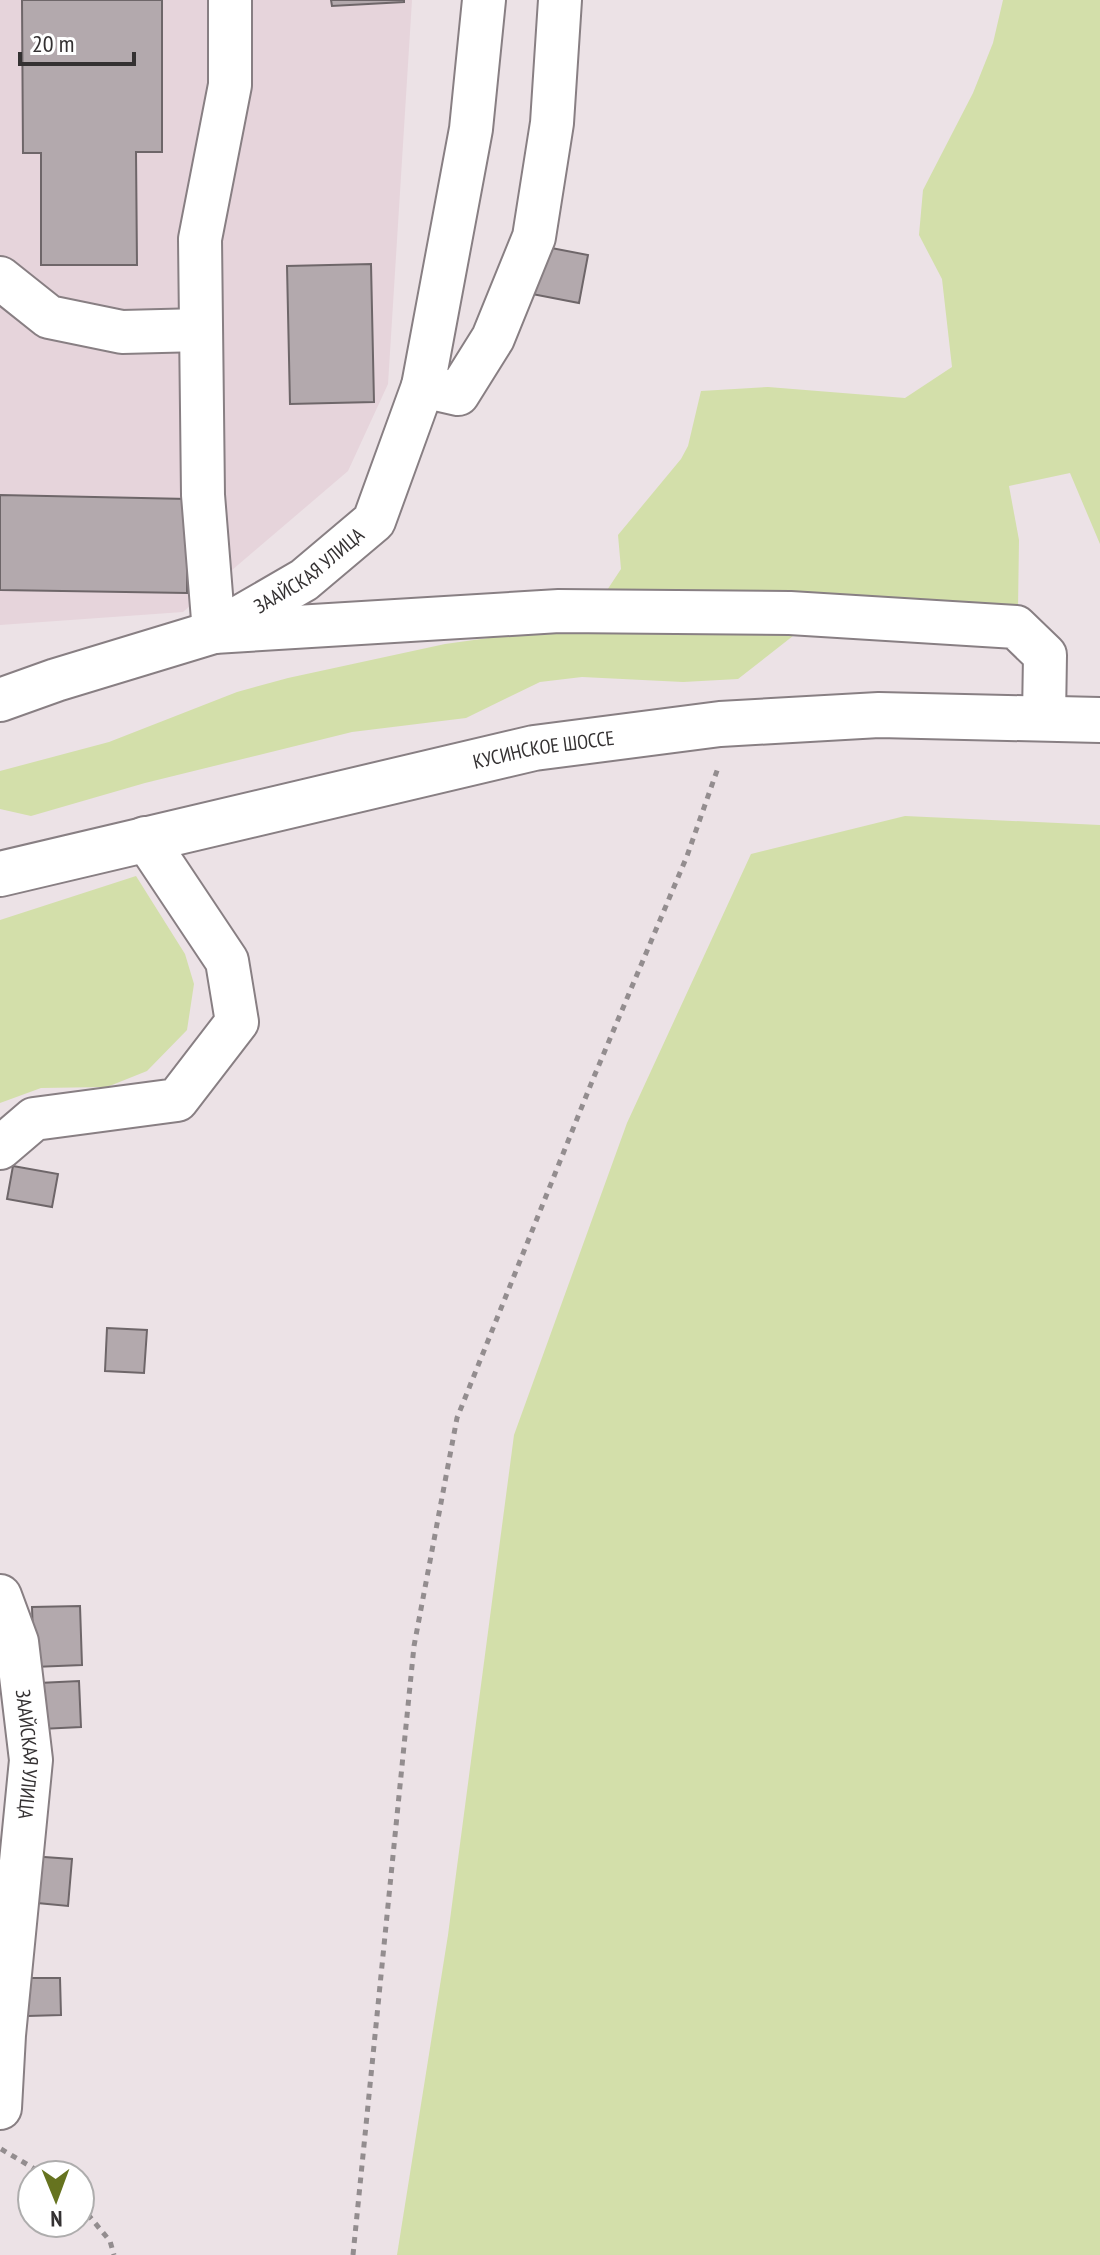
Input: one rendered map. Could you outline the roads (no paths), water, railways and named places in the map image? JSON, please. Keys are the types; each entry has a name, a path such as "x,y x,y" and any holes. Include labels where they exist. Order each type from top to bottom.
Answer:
{"main road":[{"name":"КУСИНСКОЕ ШОССЕ","path":"0,874 534,748 720,724 879,715 1100,720"}],"street":[{"path":"230,0 230,85 200,239 203,495 214,632 559,611 790,613 1016,627 1045,655 1044,717"},
{"name":"ЗААЙСКАЯ УЛИЦА","path":"0,700 214,632 304,580 374,521 423,386 471,129 484,0"},
{"path":"423,386 458,394 493,338 534,237 552,123 560,0"},
{"path":"0,278 49,317 122,332 201,330"},
{"path":"0,1148 34,1119 177,1100 237,1022 227,961 145,838"},
{"name":"ЗААЙСКАЯ УЛИЦА","path":"0,1596 17,1642 31,1760 4,2035 0,2108"}]}
